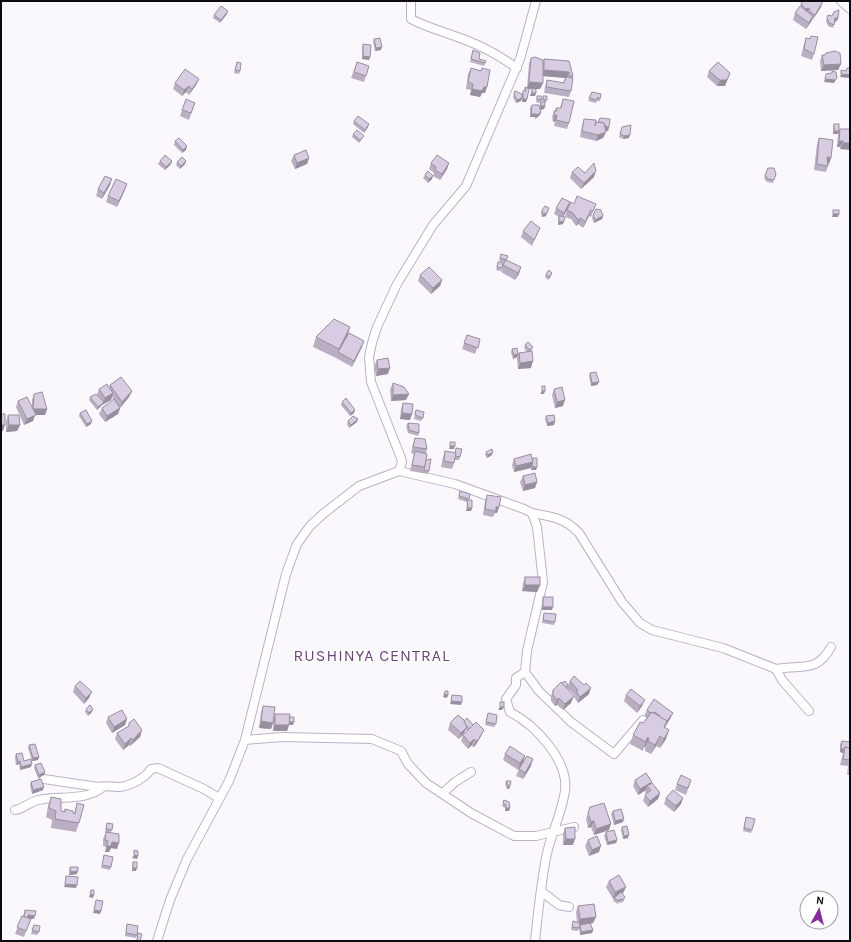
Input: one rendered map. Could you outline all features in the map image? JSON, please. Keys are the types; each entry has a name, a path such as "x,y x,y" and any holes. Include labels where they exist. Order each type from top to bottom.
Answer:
{"street":[{"path":"411,1 411,19 424,26 461,38 483,48 517,68"},
{"path":"399,471 402,462 401,458 371,382 370,357 372,343 377,327 398,284 433,225 466,186 517,68 536,1"},
{"path":"841,1 850,9"},
{"path":"157,941 170,900 187,859 229,781 246,740 286,574 297,544 310,526 359,486 399,471 455,484 532,513 555,518 570,524 578,533 622,602 640,623 652,630 723,648 776,669 814,666 826,655 831,647"},
{"path":"532,513 537,527 543,582 524,672 516,678 516,685 506,699 510,712 522,719 542,736 559,764 564,779 565,790 548,852 541,891 535,941"},
{"path":"776,669 787,686 809,711"},
{"path":"524,672 539,691 571,722 614,754 643,720"},
{"path":"246,740 282,737 372,739 401,752 408,764 426,783 471,813 514,836 536,836 554,833 574,827"},
{"path":"44,779 98,787 105,785 120,787 145,777 152,769 158,768 204,788 219,798"},
{"path":"443,793 455,782 471,772"},
{"path":"15,810 36,801 62,799 90,794 105,785"},
{"path":"541,891 559,905 569,907"}],"building":[{"path":"803,1 823,1 815,15 810,12 809,8 805,9 801,3"},
{"path":"221,6 228,11 221,20 214,15"},
{"path":"800,6 813,16 809,23 795,13"},
{"path":"839,10 838,18 835,18 834,25 829,23 827,17 828,15 832,16 834,12"},
{"path":"811,36 818,37 814,54 804,49 806,38 810,39"},
{"path":"380,38 382,47 376,48 374,39"},
{"path":"363,44 371,45 370,57 363,56"},
{"path":"473,50 480,53 479,59 486,61 485,63 471,59"},
{"path":"835,51 840,53 841,64 824,65 822,55"},
{"path":"535,57 543,60 543,83 529,82 531,58"},
{"path":"544,59 569,61 573,76 570,76 569,72 544,70"},
{"path":"237,62 241,63 240,71 235,70"},
{"path":"357,62 369,66 366,76 354,72"},
{"path":"718,62 730,73 727,80 720,80 709,71"},
{"path":"471,68 481,71 482,68 490,70 487,87 484,87 482,91 472,89 473,84 468,82"},
{"path":"847,68 850,68 850,75 841,74 841,70 846,71"},
{"path":"185,69 199,79 192,89 189,86 184,90 175,83"},
{"path":"832,71 836,72 837,78 835,80 825,79 826,74 832,73"},
{"path":"566,77 573,78 571,91 546,87 547,80 564,83"},
{"path":"525,87 529,89 527,99 523,99 523,91 526,91"},
{"path":"532,88 536,89 536,93 532,93"},
{"path":"515,91 522,94 522,98 517,100 514,94"},
{"path":"592,92 601,94 600,99 598,97 597,100 589,98"},
{"path":"537,96 541,96 542,100 537,99"},
{"path":"543,96 547,96 547,100 544,100"},
{"path":"186,99 195,103 191,113 182,110"},
{"path":"563,99 574,101 569,123 556,120 557,115 555,116 554,111 557,111 556,108 561,108"},
{"path":"541,102 545,102 545,106 541,106"},
{"path":"532,105 539,105 541,112 536,116 537,114 531,114"},
{"path":"358,116 369,124 365,130 354,121"},
{"path":"600,118 610,119 609,127 606,128 607,126 604,126 604,123 598,122"},
{"path":"584,119 596,120 595,126 596,122 604,123 606,132 598,135 582,131"},
{"path":"834,124 839,124 839,131 834,131"},
{"path":"631,125 630,135 624,136 620,134 622,127"},
{"path":"840,129 850,129 850,143 843,143 843,141 839,141"},
{"path":"357,130 364,136 360,140 353,134"},
{"path":"179,138 187,146 183,150 175,141"},
{"path":"819,138 833,140 831,158 827,157 828,166 817,164"},
{"path":"306,150 309,158 297,163 294,155"},
{"path":"165,155 172,161 166,167 160,161"},
{"path":"437,155 449,163 442,174 435,170 436,167 431,163"},
{"path":"182,157 186,161 181,166 177,162"},
{"path":"594,163 596,171 584,183 572,172 578,167 585,173"},
{"path":"768,168 774,168 776,174 774,180 768,179 765,175"},
{"path":"428,171 433,176 429,179 425,175"},
{"path":"105,176 112,179 104,193 98,189"},
{"path":"116,179 127,184 119,201 108,196"},
{"path":"577,196 596,204 585,222 581,218 578,220 573,213 567,210 571,202 574,204"},
{"path":"562,198 570,202 564,213 556,208"},
{"path":"545,206 549,208 547,213 543,214 542,210"},
{"path":"596,209 601,210 603,216 595,220 593,215"},
{"path":"833,210 839,210 839,214 833,214"},
{"path":"559,216 565,217 564,221 559,222"},
{"path":"531,221 540,228 534,240 523,231"},
{"path":"501,254 508,256 506,260 500,258"},
{"path":"506,260 521,267 518,273 503,265"},
{"path":"498,262 503,263 502,268 497,267"},
{"path":"429,267 442,280 433,288 420,275"},
{"path":"549,270 552,273 549,277 546,274"},
{"path":"334,319 350,327 339,349 316,337"},
{"path":"349,333 364,341 354,361 338,352"},
{"path":"467,335 480,339 478,348 464,343"},
{"path":"528,342 533,347 530,350 525,345"},
{"path":"517,348 518,354 514,355 512,349"},
{"path":"532,351 533,361 520,363 519,353"},
{"path":"388,358 390,368 378,369 377,360"},
{"path":"596,372 599,382 592,383 590,373"},
{"path":"121,377 132,391 122,402 110,385"},
{"path":"393,383 404,387 409,394 393,395"},
{"path":"107,384 113,393 105,398 99,389"},
{"path":"542,386 545,386 545,391 542,391"},
{"path":"562,387 565,400 557,402 554,389"},
{"path":"42,392 47,409 33,409 34,394"},
{"path":"96,394 104,402 98,407 90,397"},
{"path":"27,397 36,415 27,419 18,401"},
{"path":"346,398 355,410 351,413 342,402"},
{"path":"114,399 120,408 107,416 102,408"},
{"path":"403,403 413,404 412,414 402,413"},
{"path":"86,410 92,421 87,424 80,413"},
{"path":"416,410 424,412 423,418 415,415"},
{"path":"1,414 5,414 5,425 1,425"},
{"path":"8,415 19,415 20,425 9,425"},
{"path":"554,415 555,421 548,423 546,416"},
{"path":"353,416 358,419 351,425 348,421"},
{"path":"408,423 419,424 419,433 409,430"},
{"path":"415,438 425,439 427,449 413,447"},
{"path":"450,442 455,442 455,446 450,446"},
{"path":"456,448 462,449 460,457 455,456"},
{"path":"492,449 493,452 488,455 486,452"},
{"path":"415,451 427,454 425,467 412,465"},
{"path":"445,451 456,453 454,463 444,461"},
{"path":"531,454 533,462 516,466 514,459"},
{"path":"533,458 537,458 537,467 532,467"},
{"path":"431,459 429,471 424,470 426,460"},
{"path":"535,473 537,482 525,485 523,476"},
{"path":"460,491 470,494 469,499 459,496"},
{"path":"487,495 501,497 499,507 496,507 496,511 485,509"},
{"path":"467,500 472,500 472,508 468,508"},
{"path":"525,577 540,577 540,585 525,585"},
{"path":"543,597 553,597 553,607 543,607"},
{"path":"544,613 556,614 555,622 543,620"},
{"path":"574,676 584,685 586,683 591,688 580,697 576,691 578,690 570,681"},
{"path":"80,681 92,692 86,698 75,686"},
{"path":"565,681 568,685 566,688 562,683"},
{"path":"561,682 574,696 565,704 559,698 557,700 553,695 553,690"},
{"path":"631,689 645,700 640,706 626,695"},
{"path":"445,691 448,691 448,695 444,694"},
{"path":"452,695 462,696 462,702 451,701"},
{"path":"654,699 673,713 667,721 659,717 660,716 655,712 651,713 647,710"},
{"path":"500,702 504,702 504,707 500,707"},
{"path":"90,705 93,709 89,713 86,709"},
{"path":"263,706 275,707 273,723 261,721"},
{"path":"122,710 127,719 114,727 108,717"},
{"path":"652,712 667,721 664,727 669,730 664,739 660,736 655,745 648,741 649,738 647,738 646,742 633,735 640,722 643,723"},
{"path":"488,713 497,715 496,724 486,722"},
{"path":"275,714 290,714 289,725 275,725"},
{"path":"458,715 464,720 467,727 461,733 450,723"},
{"path":"289,717 294,717 294,722 290,722"},
{"path":"467,718 473,725 469,729 464,721"},
{"path":"134,719 142,730 133,740 131,738 125,744 117,733 129,726 129,723"},
{"path":"476,722 484,730 478,740 476,741 474,739 470,743 463,735"},
{"path":"842,741 850,742 850,748 845,747 844,749 841,749"},
{"path":"35,744 39,757 33,758 29,745"},
{"path":"510,746 525,756 520,763 505,754"},
{"path":"845,747 850,748 850,760 843,759"},
{"path":"22,753 24,761 31,759 32,764 21,767 20,761 18,762 16,754"},
{"path":"527,756 533,759 525,773 519,769"},
{"path":"41,763 45,772 39,775 35,765"},
{"path":"646,773 652,782 640,789 635,780"},
{"path":"681,775 691,780 688,788 677,784"},
{"path":"41,779 44,787 33,790 31,782"},
{"path":"506,781 511,781 510,786 508,786"},
{"path":"652,783 660,793 650,801 645,795 651,790 647,786"},
{"path":"673,790 683,798 676,806 666,798"},
{"path":"51,797 61,799 61,811 65,812 65,809 73,811 75,814 77,803 84,805 79,823 55,819 56,811 49,808"},
{"path":"504,800 509,802 510,808 506,808 506,805 503,803"},
{"path":"604,803 611,824 596,829 594,821 591,822 588,813 590,807"},
{"path":"621,809 624,819 615,821 613,811"},
{"path":"746,817 755,819 752,830 744,828"},
{"path":"107,823 113,824 112,830 106,829"},
{"path":"627,826 629,835 624,836 622,827"},
{"path":"575,827 575,839 566,839 565,828"},
{"path":"614,830 617,840 608,842 606,832"},
{"path":"106,832 119,834 119,843 112,842 111,846 107,846 108,841 105,840"},
{"path":"597,836 601,846 592,850 588,840"},
{"path":"134,850 138,851 138,856 134,855"},
{"path":"104,855 113,857 111,867 102,865"},
{"path":"133,862 137,862 137,868 133,868"},
{"path":"70,867 78,867 78,871 71,872"},
{"path":"619,875 626,887 615,892 609,881"},
{"path":"66,876 78,877 77,885 65,884"},
{"path":"91,890 94,890 94,895 90,894"},
{"path":"621,892 625,897 623,900 620,899 619,901 614,898"},
{"path":"96,900 103,901 101,911 94,910"},
{"path":"594,904 596,917 580,919 578,906"},
{"path":"25,910 36,911 35,916 28,915 28,918 24,917"},
{"path":"22,916 31,919 26,931 17,927"},
{"path":"573,921 580,923 579,928 572,927"},
{"path":"590,923 593,930 581,932 580,925"},
{"path":"127,924 138,926 137,935 126,933"},
{"path":"34,925 40,926 39,932 32,930"},
{"path":"138,933 142,934 140,941 137,940"}],"district":[{"name":"RUSHINYA CENTRAL","path":"372,655"}]}
